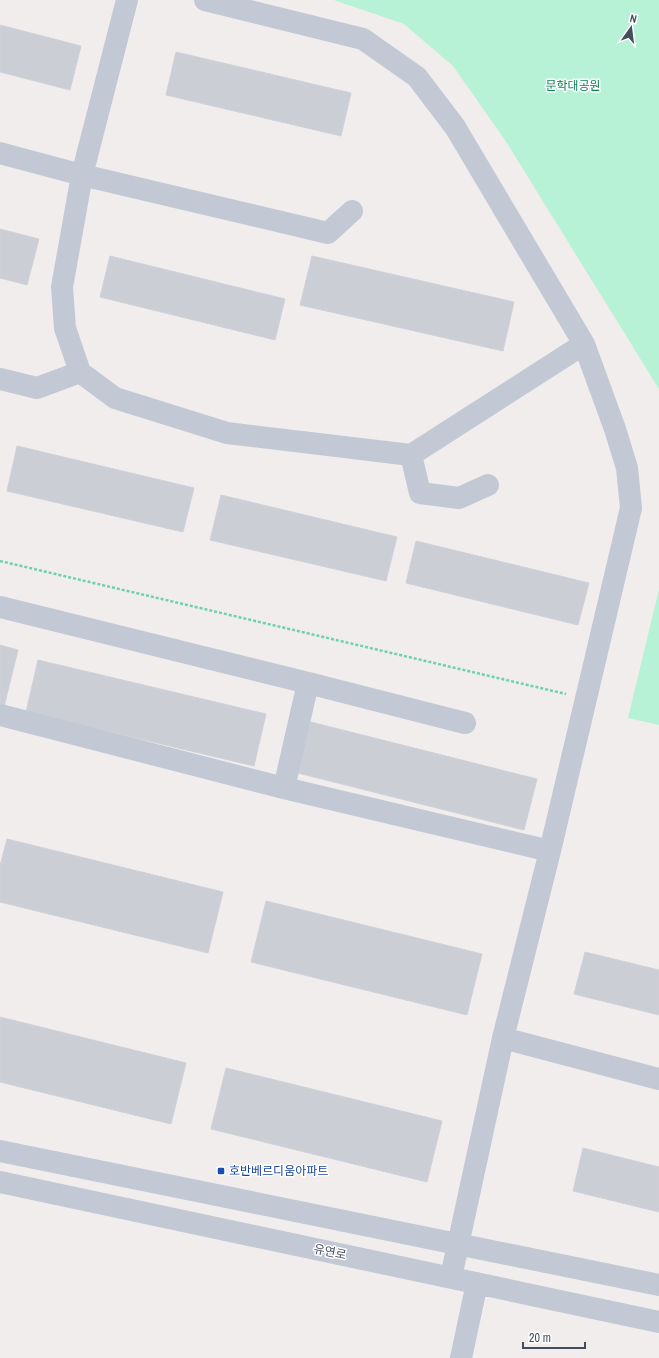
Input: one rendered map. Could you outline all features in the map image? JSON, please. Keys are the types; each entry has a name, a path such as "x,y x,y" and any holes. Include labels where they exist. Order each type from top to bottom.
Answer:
{"street":[{"path":"127,0 82,175 62,287 66,328 80,372 115,398 226,433 411,455 584,344"},
{"path":"205,0 363,39 416,77 455,127 584,344 615,429 627,468 631,508 550,851 503,1038 458,1243 452,1277"},
{"path":"0,153 82,175 328,233 352,211"},
{"path":"0,379 37,388 80,372"},
{"path":"411,455 420,492 459,498 488,485"},
{"path":"0,607 465,722"},
{"path":"284,788 308,683"},
{"path":"0,716 284,788 550,851"},
{"path":"503,1038 659,1078"},
{"path":"0,1151 86,1170 458,1243 659,1285"},
{"name":"유연로","path":"0,1182 659,1322"},
{"path":"461,1358 477,1283"}],"path":[{"path":"0,561 585,699"}],"green space":[{"name":"문학대공원","path":"334,0 659,0 659,389 505,140 453,66 404,24"},
{"path":"659,589 659,725 628,718"}],"building":[{"path":"0,25 81,46 70,90 0,72"},
{"path":"176,52 351,93 341,136 166,95"},
{"path":"0,229 39,239 27,285 0,278"},
{"path":"110,256 285,299 275,340 100,297"},
{"path":"312,256 514,302 503,351 300,305"},
{"path":"17,446 194,488 183,532 7,491"},
{"path":"221,495 397,537 386,581 210,540"},
{"path":"416,541 589,583 578,625 406,583"},
{"path":"0,645 18,650 3,711 0,710"},
{"path":"38,660 266,714 254,766 26,712"},
{"path":"303,720 537,779 524,830 290,771"},
{"path":"7,839 223,892 208,953 0,902 0,866"},
{"path":"266,901 482,954 467,1015 251,962"},
{"path":"585,952 659,970 659,1015 574,994"},
{"path":"0,1017 186,1063 171,1124 0,1082"},
{"path":"226,1068 442,1121 427,1182 211,1129"},
{"path":"583,1148 659,1167 659,1212 573,1191"}],"place":[{"name":"호반베르디움아파트","path":"221,1171"}]}
